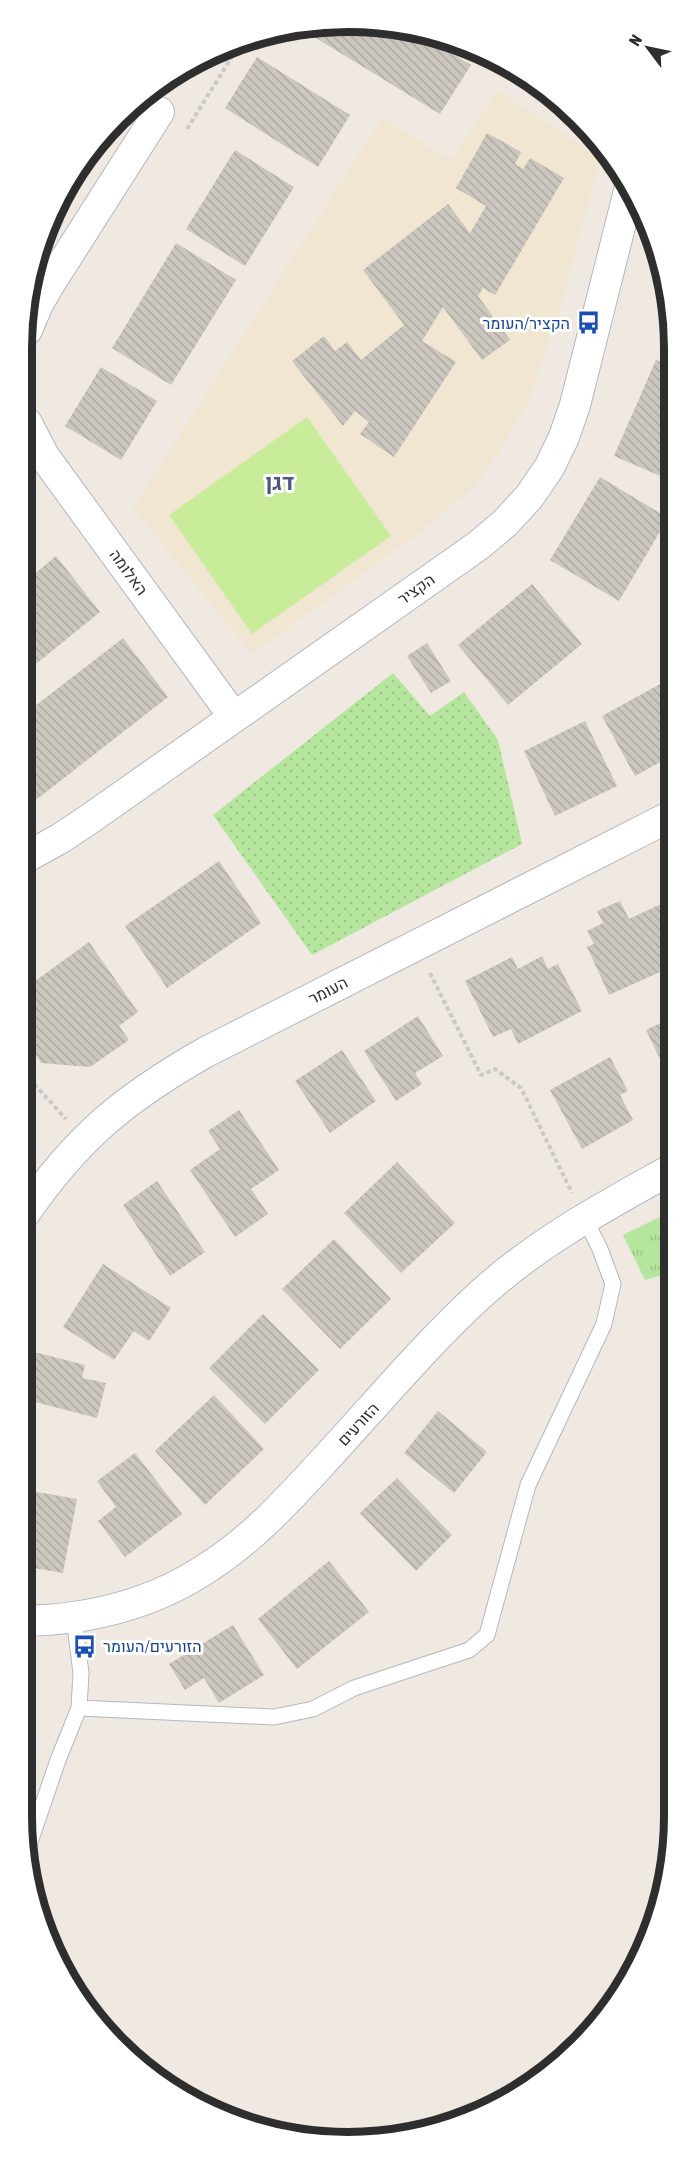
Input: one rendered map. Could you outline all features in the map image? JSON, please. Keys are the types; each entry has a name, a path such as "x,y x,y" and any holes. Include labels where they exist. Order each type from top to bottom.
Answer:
{"street":[{"path":"33,317 44,294 159,112"},
{"name":"הקציר","path":"32,854 61,838 234,717 478,545 505,523 529,496 553,460 570,421 627,199"},
{"name":"האלומה","path":"32,433 44,456 234,717"},
{"name":"העומר","path":"32,1204 44,1185 84,1139 116,1110 168,1074 206,1052 664,820"},
{"name":"הזורעים","path":"32,1620 74,1618 131,1605 158,1595 210,1567 234,1549 283,1505 481,1294 530,1253 584,1218 664,1173"}],"lane":[{"path":"79,1708 274,1718 313,1709 354,1688 469,1650 487,1635 528,1485 604,1324 613,1284 600,1249 584,1218"},
{"path":"32,1836 58,1760 79,1708 81,1673 74,1618"}],"path":[{"path":"159,112 187,129 233,53"},
{"path":"416,945 481,1076 495,1069 521,1088 584,1218"},
{"path":"32,1082 84,1139"}],"shaded area":[{"path":"498,91 600,158 560,309 532,395 503,446 474,487 418,534 252,654 133,508 382,118 451,160"}],"green space":[{"path":"307,417 391,536 252,634 169,515"},
{"path":"393,673 430,716 464,692 498,740 522,844 312,955 213,815"},
{"path":"664,1215 664,1275 645,1280 623,1235"}],"building":[{"path":"369,32 438,44 471,65 440,114 309,34"},
{"path":"257,57 350,115 318,167 225,108"},
{"path":"487,133 521,152 515,164 523,169 530,158 564,178 495,295 483,288 478,296 510,340 482,360 443,307 422,341 456,362 394,457 360,434 369,422 355,411 343,426 292,361 324,336 335,351 347,342 361,360 404,325 363,270 448,204 470,233 486,206 456,188"},
{"path":"235,150 294,187 245,266 186,229"},
{"path":"176,243 236,280 171,385 112,348"},
{"path":"656,360 664,364 664,478 614,456"},
{"path":"101,367 157,401 121,460 65,426"},
{"path":"600,477 664,516 664,525 619,601 550,560"},
{"path":"56,556 100,612 32,667 32,576"},
{"path":"532,584 582,644 508,705 458,645"},
{"path":"123,638 168,697 32,803 32,708"},
{"path":"427,643 451,681 431,693 407,656"},
{"path":"662,683 664,687 664,760 635,776 602,716"},
{"path":"585,721 617,786 555,816 524,751"},
{"path":"219,861 261,923 167,988 125,926"},
{"path":"620,901 629,919 663,903 664,970 609,995 587,947 594,944 587,931 603,923 597,911"},
{"path":"89,942 138,1012 119,1026 129,1040 90,1067 41,1063 32,1049 32,983"},
{"path":"542,956 548,969 558,964 582,1011 518,1044 511,1029 493,1037 465,981 512,957 518,969"},
{"path":"418,1016 443,1056 415,1073 422,1084 396,1101 364,1051"},
{"path":"664,1021 664,1068 646,1030"},
{"path":"342,1050 376,1101 330,1133 295,1081"},
{"path":"610,1057 628,1091 620,1095 633,1120 582,1149 550,1090"},
{"path":"239,1110 279,1170 251,1189 268,1214 235,1237 190,1170 220,1149 208,1131"},
{"path":"397,1162 455,1223 401,1273 344,1213"},
{"path":"157,1181 205,1252 170,1276 123,1205"},
{"path":"334,1239 391,1299 340,1349 282,1289"},
{"path":"103,1264 171,1308 149,1341 134,1331 114,1360 63,1327"},
{"path":"263,1314 319,1370 265,1424 209,1368"},
{"path":"34,1352 85,1365 82,1378 106,1383 97,1418 32,1401"},
{"path":"214,1395 264,1449 205,1505 155,1451"},
{"path":"438,1411 487,1452 454,1493 404,1453"},
{"path":"135,1453 182,1514 125,1557 98,1521 116,1507 97,1481"},
{"path":"397,1478 452,1535 416,1571 360,1513"},
{"path":"32,1491 77,1499 63,1573 32,1568"},
{"path":"329,1561 369,1612 297,1669 258,1619"},
{"path":"233,1625 264,1675 219,1703 204,1678 185,1690 169,1664"}],"place":[{"name":"הקציר/העומר","path":"588,323"},
{"name":"הזורעים/העומר","path":"85,1646"}],"district":[{"name":"דגן","path":"280,482"}]}
